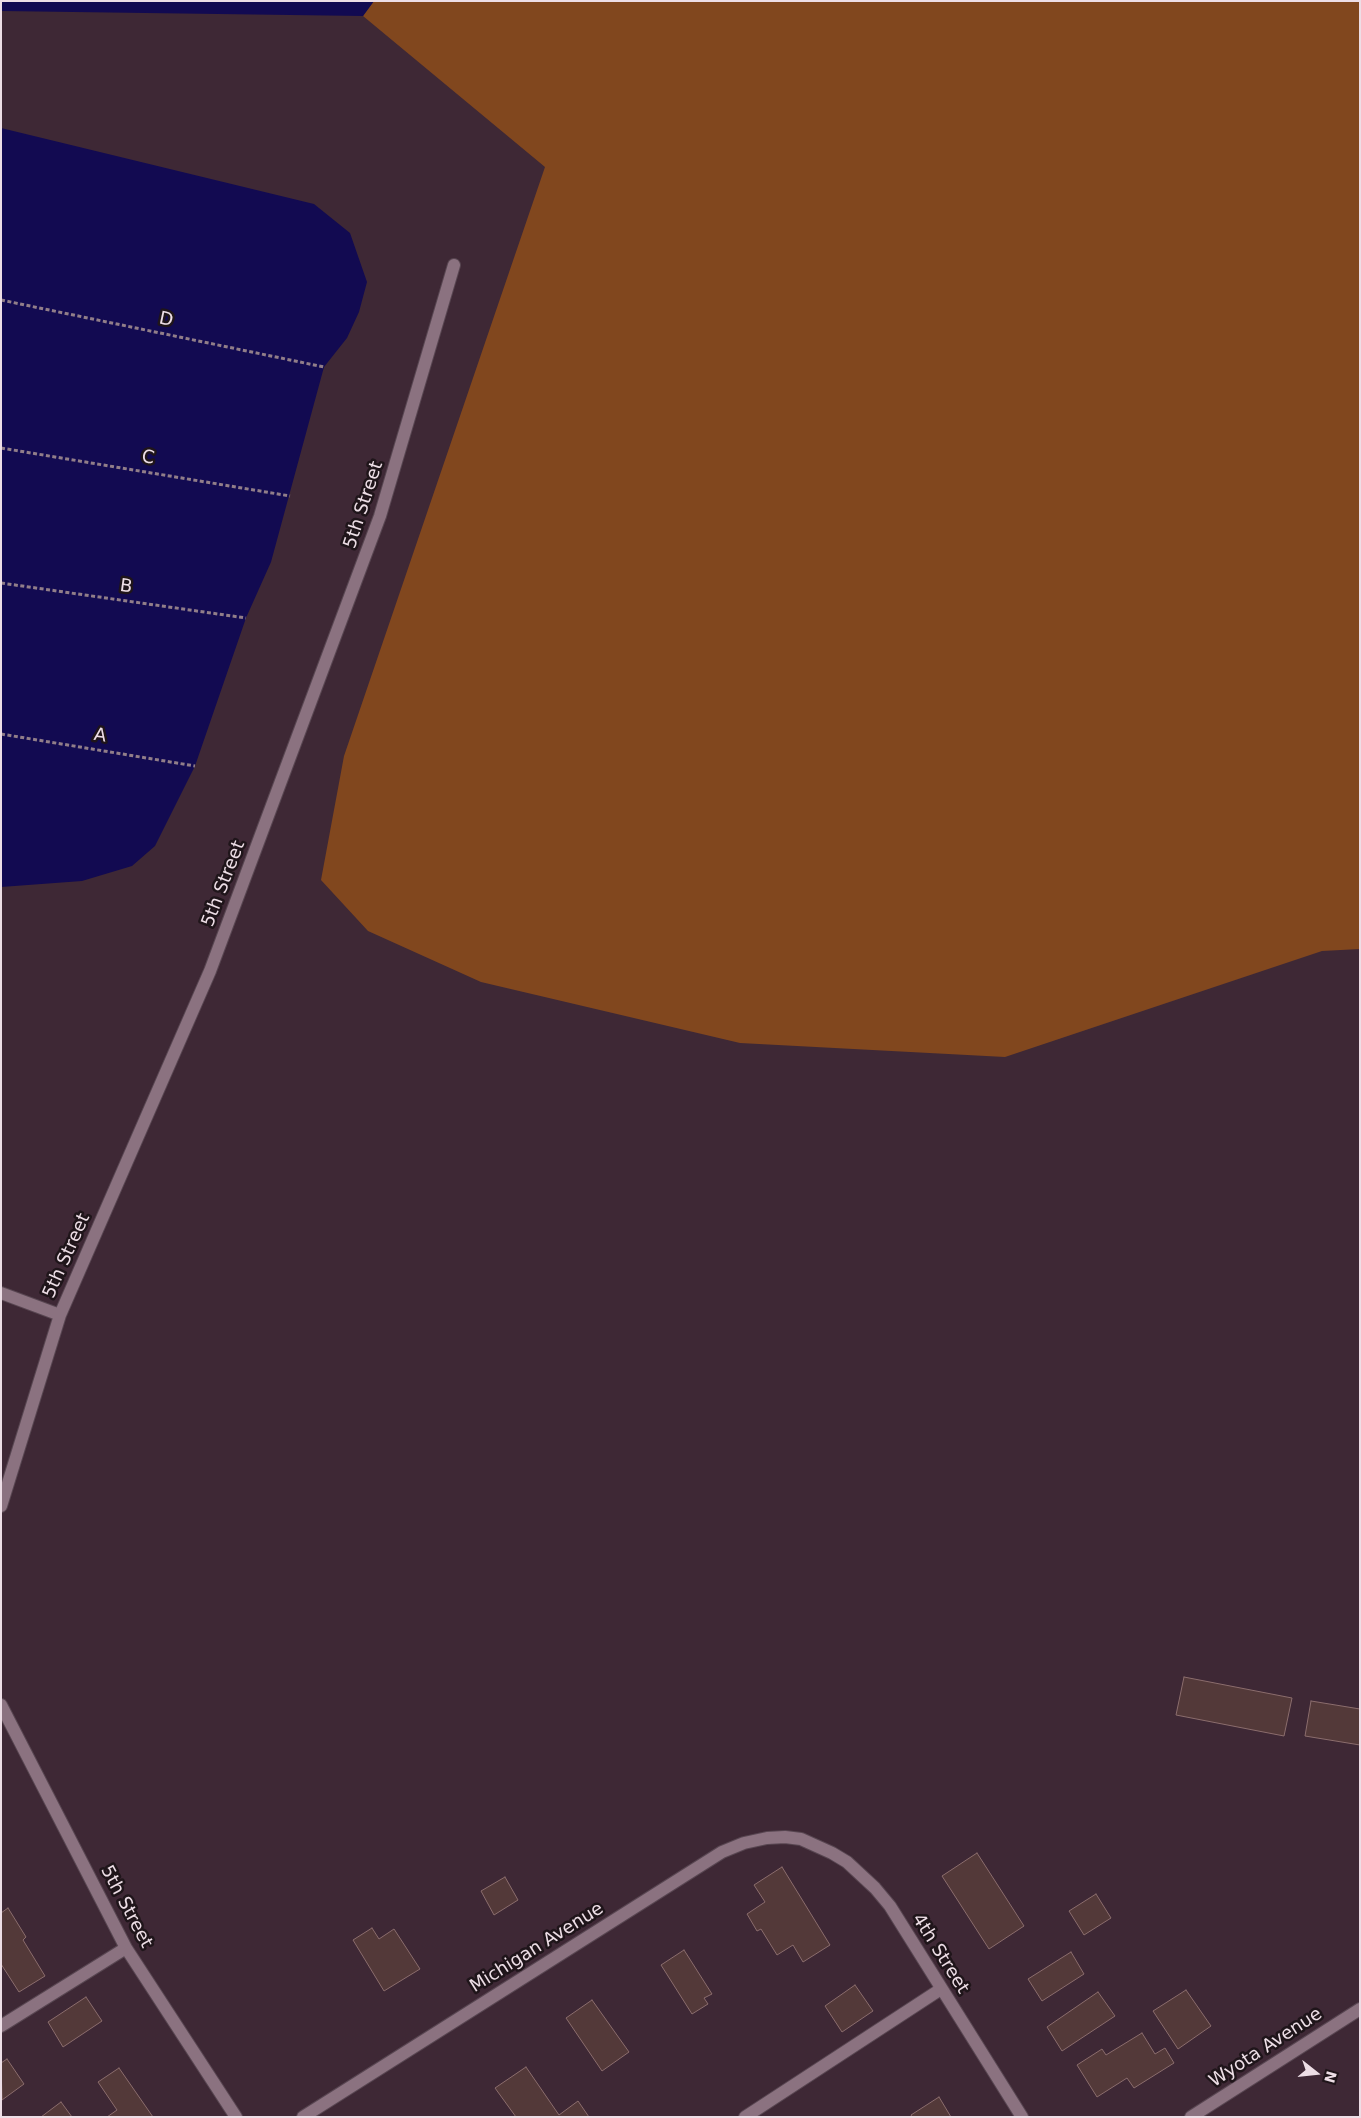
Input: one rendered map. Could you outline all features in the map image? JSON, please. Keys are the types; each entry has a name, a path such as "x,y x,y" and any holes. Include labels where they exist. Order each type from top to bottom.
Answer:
{"street":[{"name":"5th Street","path":"1,1506 60,1315 210,970 284,777 380,516 454,265"},
{"path":"1,1293 60,1315"},
{"name":"5th Street","path":"1,1705 126,1948 236,2117"},
{"name":"Michigan Avenue","path":"303,2117 722,1852 744,1843 767,1838 801,1839"},
{"name":"4th Street","path":"801,1839 817,1844 847,1862 875,1888 890,1906 1022,2117"},
{"path":"1,2026 126,1948"},
{"path":"745,2117 941,1988"},
{"name":"Wyota Avenue","path":"1191,2117 1360,2009"}],"path":[{"name":"D","path":"1,300 324,367"},
{"name":"C","path":"1,448 290,496"},
{"name":"B","path":"1,583 246,618"},
{"name":"A","path":"1,734 195,766"}],"shaded area":[{"path":"1,1 374,1 363,16 1,11"},
{"path":"374,1 1360,1 1360,949 1322,951 1005,1057 740,1043 481,982 368,931 321,880 344,756 545,167 363,16"},
{"path":"1,128 314,204 350,233 367,282 359,312 347,338 324,367 271,562 246,618 195,766 155,846 132,866 82,881 1,887"}],"building":[{"path":"1184,1677 1292,1698 1284,1736 1176,1715"},
{"path":"1311,1701 1360,1709 1360,1745 1305,1736"},
{"path":"977,1853 1024,1926 989,1949 942,1876"},
{"path":"782,1867 830,1945 803,1962 793,1945 777,1955 761,1929 757,1931 747,1914 765,1902 754,1885"},
{"path":"505,1877 518,1900 494,1915 481,1891"},
{"path":"1096,1894 1111,1918 1084,1935 1069,1911"},
{"path":"8,1908 26,1937 23,1940 45,1976 19,1992 1,1964 1,1913"},
{"path":"372,1928 379,1939 394,1929 420,1969 384,1991 353,1940"},
{"path":"684,1950 712,1994 704,1998 708,2004 692,2014 661,1965"},
{"path":"1071,1952 1084,1974 1042,2001 1028,1979"},
{"path":"855,1985 873,2011 842,2032 825,2006"},
{"path":"1186,1990 1211,2026 1178,2049 1153,2011"},
{"path":"1098,1992 1115,2016 1062,2051 1047,2027"},
{"path":"86,1997 102,2021 63,2047 48,2022"},
{"path":"592,2000 629,2052 602,2071 566,2018"},
{"path":"1142,2033 1155,2054 1165,2048 1174,2063 1134,2088 1127,2078 1097,2097 1077,2065 1102,2049 1106,2055"},
{"path":"7,2059 24,2084 2,2100 1,2063"},
{"path":"526,2067 559,2115 578,2101 589,2117 516,2117 495,2088"},
{"path":"119,2068 153,2117 107,2117 117,2110 98,2082"},
{"path":"939,2097 951,2117 912,2117 911,2115"},
{"path":"61,2102 72,2117 41,2117"}]}
